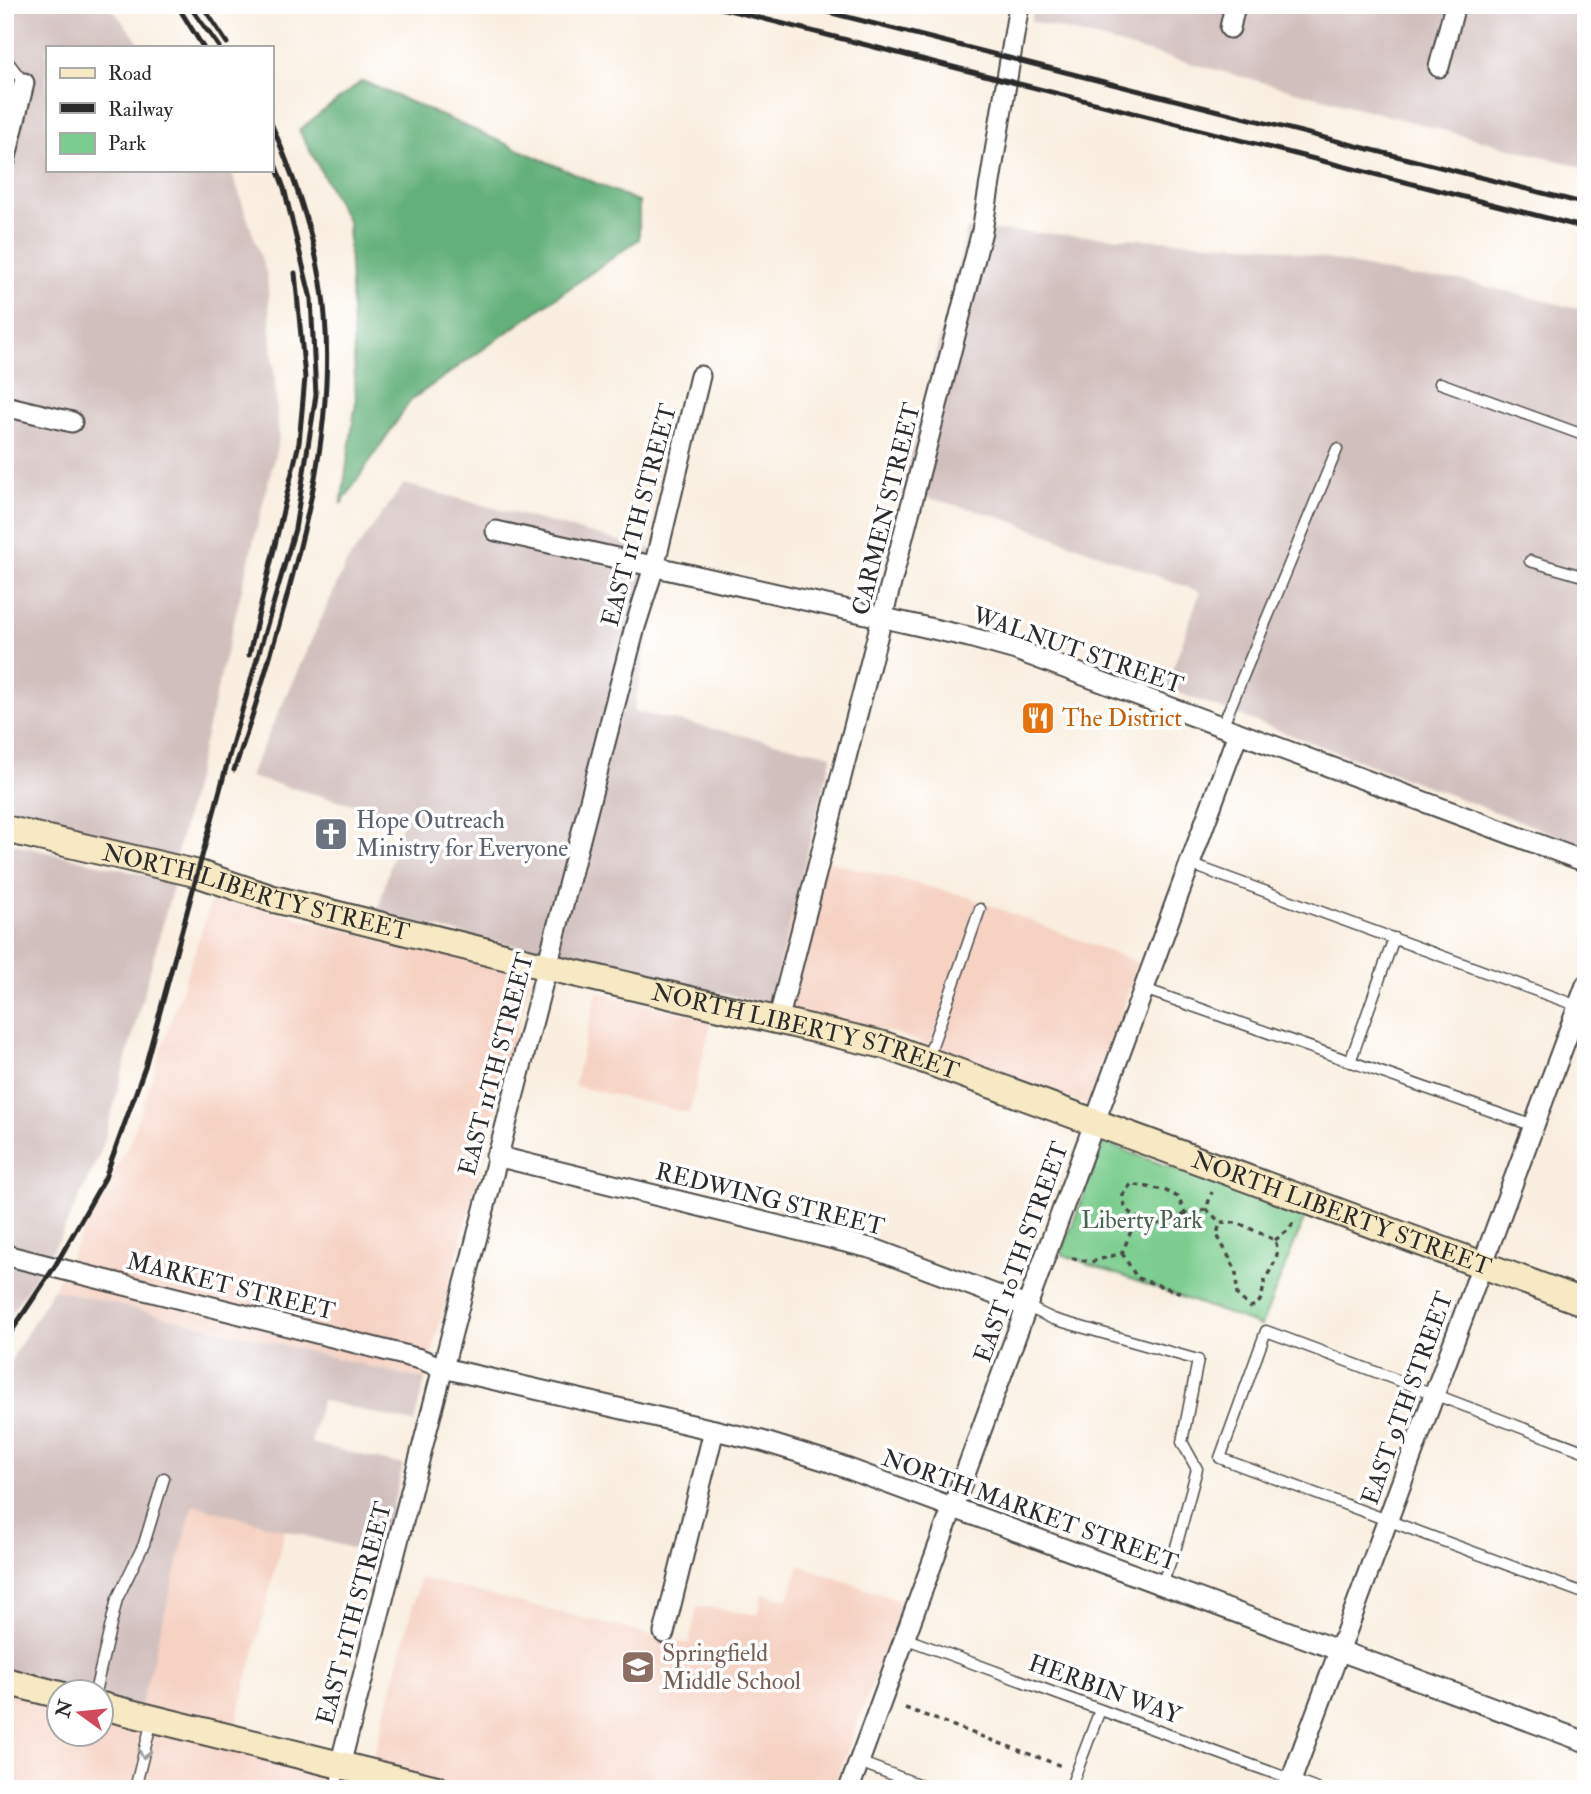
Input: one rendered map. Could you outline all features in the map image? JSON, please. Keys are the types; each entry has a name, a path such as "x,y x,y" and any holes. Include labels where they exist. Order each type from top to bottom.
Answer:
{"street":[{"name":"CARMEN STREET","path":"778,1021 982,230 1019,5"},
{"path":"1230,28 1236,5"},
{"path":"1439,67 1455,5"},
{"path":"5,161 24,83"},
{"name":"EAST 11TH STREET","path":"337,1777 635,626 654,567 700,376"},
{"path":"5,406 72,422"},
{"name":"WALNUT STREET","path":"496,531 969,637 1027,654 1586,862"},
{"name":"EAST 10TH STREET","path":"849,1789 1190,864 1230,730"},
{"name":"NORTH LIBERTY STREET","path":"5,829 199,874 270,898 548,967 864,1039 1586,1303"},
{"name":"EAST 9TH STREET","path":"1289,1784 1586,985"},
{"name":"REDWING STREET","path":"496,1157 874,1249 1026,1306"},
{"name":"MARKET STREET","path":"5,1255 420,1359 443,1368"},
{"name":"NORTH MARKET STREET","path":"443,1368 714,1430 830,1462 1586,1742"},
{"path":"664,1633 714,1430"},
{"path":"5,1681 46,1691"},
{"path":"116,1710 337,1777 436,1789"}],"lane":[{"path":"5,58 24,83"},
{"path":"1440,383 1586,436"},
{"path":"1230,730 1337,449"},
{"path":"1530,561 1586,577"},
{"path":"1190,864 1578,1006"},
{"path":"926,1060 981,909"},
{"path":"1350,1062 1394,938"},
{"path":"1144,989 1534,1126"},
{"path":"1026,1306 1053,1319 1198,1360 1182,1442 1197,1469 1176,1547 1161,1584"},
{"path":"1586,1452 1434,1395 1411,1383 1266,1331 1220,1458 1586,1594"},
{"path":"98,1678 117,1599 144,1544 164,1478"},
{"name":"HERBIN WAY","path":"904,1639 1100,1710 1289,1784 1317,1789"},
{"path":"1070,1789 1100,1710"},
{"path":"135,1789 153,1720"},
{"path":"859,1762 931,1789"}],"path":[{"path":"1131,1184 1171,1193 1182,1202 1185,1213 1175,1224 1136,1219 1123,1202 1125,1189 1131,1184"},
{"path":"1185,1213 1194,1215 1206,1209 1212,1192"},
{"path":"1206,1209 1220,1222 1238,1223 1275,1240 1278,1249 1261,1301 1250,1307 1237,1295 1236,1270 1217,1235 1220,1222"},
{"path":"1122,1253 1136,1219"},
{"path":"1275,1240 1290,1229 1293,1222"},
{"path":"1072,1258 1091,1262 1122,1253"},
{"path":"1122,1253 1137,1278 1185,1294"},
{"path":"905,1708 1076,1772"}],"shaded area":[{"path":"5,5 109,5 142,46 46,46 46,172 232,172 267,275 279,438 176,857 5,818"},
{"path":"1034,5 1586,5 1586,168 1031,21"},
{"path":"967,229 1266,246 1408,276 1460,280 1586,311 1586,846 1166,688 1200,592 997,516 902,491"},
{"path":"404,484 668,554 633,711 832,755 769,1004 377,914 403,817 249,777 347,562"},
{"path":"5,842 174,882 101,1152 60,1238 5,1323"},
{"path":"807,856 969,897 1139,963 1089,1106 897,1034 769,1004"},
{"path":"213,896 530,977 425,1380 53,1289 130,1142"},
{"path":"597,992 712,1020 689,1113 574,1086"},
{"path":"53,1289 425,1380 414,1423 321,1400 311,1443 403,1465 380,1556 193,1505 136,1724 116,1719 116,1678 46,1678 46,1691 5,1690 5,1370"},
{"name":"Springfield Middle School","path":"193,1504 285,1530 230,1748 367,1783 420,1578 689,1644 697,1606 758,1615 762,1594 788,1599 799,1565 903,1602 833,1789 5,1789 5,1690 46,1701 46,1748 116,1748 116,1718 136,1723"}],"green space":[{"path":"362,81 639,202 639,239 411,400 341,504 356,402 348,222 299,130"},
{"name":"Liberty Park","path":"1104,1143 1305,1217 1261,1326 1061,1254"}],"railway":[{"path":"177,5 202,46"},
{"path":"189,5 218,46"},
{"path":"202,5 227,43"},
{"path":"709,5 1586,228"},
{"path":"800,5 1586,204"},
{"path":"234,770 256,705 297,560 315,480 325,398 325,316 318,267 298,193 273,128"},
{"path":"5,1341 55,1266 105,1178 145,1067 234,738 295,529 316,395 311,299 284,188 273,158"},
{"path":"249,655 299,443 305,378 295,273"}],"place":[{"name":"The District","path":"1038,718"},
{"name":"Hope Outreach Ministry for Everyone","path":"331,834"},
{"name":"Springfield Middle School","path":"638,1667"}]}
